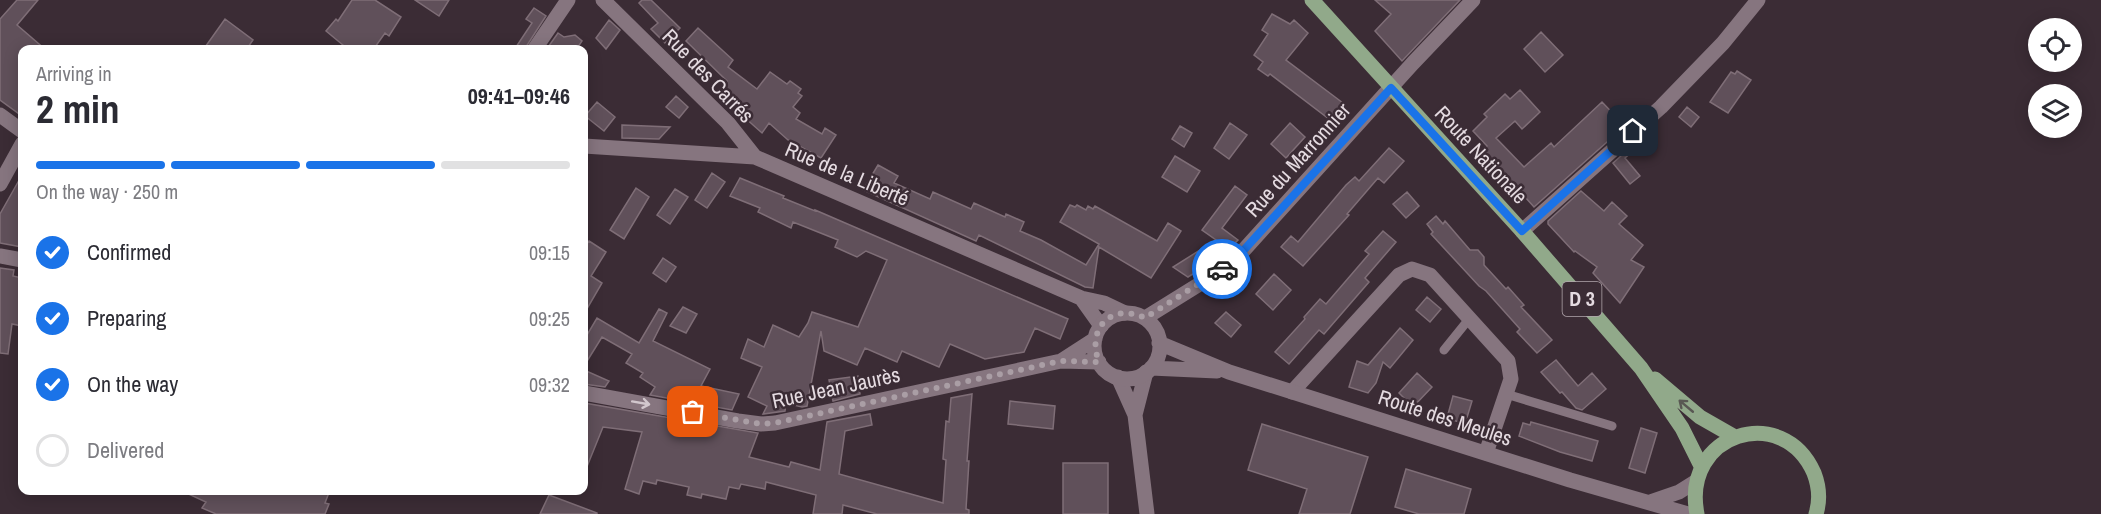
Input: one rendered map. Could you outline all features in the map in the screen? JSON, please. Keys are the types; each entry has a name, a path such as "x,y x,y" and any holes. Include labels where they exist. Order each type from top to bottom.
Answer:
{"main road":[{"name":"Route Nationale","path":"1312,0 1522,231 1641,368"},
{"name":"D 3","path":"1641,368 1700,417 1735,437"},
{"name":"D 3","path":"1641,368 1682,428 1701,466"},
{"path":"1697,514 1694,500 1695,482 1701,466 1715,448 1735,437 1768,434 1785,440 1809,463 1816,479 1819,495 1816,514"}],"street":[{"path":"537,45 567,0"},
{"name":"Rue des Carrés","path":"603,0 728,123 755,157"},
{"name":"Rue du Marronnier","path":"1145,318 1219,272 1243,251 1473,0"},
{"path":"1522,231 1661,107 1723,43 1758,0"},
{"path":"0,115 18,128"},
{"name":"Rue de la Liberté","path":"588,146 755,157 1080,298 1104,303 1125,313"},
{"path":"0,184 18,151"},
{"path":"0,256 18,259"},
{"path":"1292,392 1399,275 1412,269 1430,275 1508,362 1511,379 1486,453"},
{"name":"Rue de la Liberté","path":"1080,298 1098,333"},
{"path":"1136,416 1148,370 1158,355 1159,343 1156,331 1145,318 1125,313 1107,319 1098,333 1095,351 1099,362 1107,372 1128,378 1148,370"},
{"name":"Rue Jean Jaurès","path":"1061,361 1098,333"},
{"name":"Route des Meules","path":"1159,343 1228,372 1688,514"},
{"name":"Rue Jean Jaurès","path":"588,394 761,424 821,414 1061,361 1099,362"},
{"name":"Route des Meules","path":"1148,370 1228,372"},
{"path":"1118,377 1136,416 1147,514"},
{"path":"1650,502 1679,492 1695,482"}],"lane":[{"path":"1444,350 1469,319"},
{"path":"1506,394 1612,426"}],"building":[{"path":"17,0 38,0 17,25 40,45 18,45 18,113 0,100 0,19"},
{"path":"352,0 375,0 401,17 389,36 385,33 377,45 343,45 326,31 336,19 338,21"},
{"path":"415,0 449,0 439,16"},
{"path":"642,0 651,0 680,28 665,43 651,29 658,23 639,3"},
{"path":"1375,0 1460,0 1402,61 1375,31 1391,14"},
{"path":"534,8 546,16 527,45 517,45 532,23 526,19"},
{"path":"1272,14 1290,24 1294,20 1308,33 1286,60 1343,103 1329,119 1270,74 1268,76 1258,69 1263,62 1254,55 1268,34 1262,30"},
{"path":"225,19 253,40 250,45 207,45"},
{"path":"609,20 620,30 606,49 596,38"},
{"path":"698,28 733,60 728,67 757,89 770,72 787,84 790,81 801,89 798,93 802,96 793,107 800,113 796,119 822,134 825,128 836,135 821,158 788,140 769,123 762,133 717,93 727,81 686,41"},
{"path":"1541,32 1563,55 1545,72 1524,49"},
{"path":"558,33 564,37 575,35 582,41 579,45 550,45"},
{"path":"1737,71 1751,80 1728,113 1710,102 1731,72 1735,74"},
{"path":"1520,90 1540,112 1522,129 1515,121 1496,138 1524,167 1551,143 1554,147 1602,102 1625,126 1534,207 1483,150 1487,146 1473,131 1487,117 1484,114 1505,94 1510,99"},
{"path":"676,96 688,107 679,118 666,107"},
{"path":"597,102 615,117 604,131 588,118 588,112"},
{"path":"1687,107 1699,117 1691,127 1679,117"},
{"path":"1230,123 1247,135 1229,159 1214,148"},
{"path":"1290,123 1305,137 1286,158 1271,144"},
{"path":"622,125 670,127 659,139 622,138"},
{"path":"1180,126 1192,133 1184,147 1172,139"},
{"path":"1631,147 1634,150 1625,158 1640,176 1630,184 1613,163"},
{"path":"1389,148 1404,161 1384,183 1378,178 1347,214 1349,215 1303,266 1281,247 1291,236 1298,242 1346,185 1355,177 1359,181"},
{"path":"1175,156 1200,171 1187,192 1162,177"},
{"path":"878,165 898,176 894,183 930,199 933,192 971,209 974,203 1005,217 1006,214 1024,222 1020,231 1086,265 1099,244 1060,222 1070,205 1075,207 1077,205 1086,210 1088,206 1093,209 1095,206 1157,241 1168,223 1181,231 1151,278 1099,247 1093,288 1085,287 979,235 976,241 863,190"},
{"path":"712,173 725,182 707,208 695,200"},
{"path":"740,178 1068,319 1060,339 1035,328 1024,352 985,359 950,344 939,367 902,351 897,362 865,348 857,365 824,351 821,331 807,406 786,403 785,411 763,414 767,406 748,397 762,367 741,358 748,339 764,347 773,325 799,337 812,312 858,327 887,260 866,251 857,257 835,247 838,240 793,222 791,228 758,212 760,208 730,196"},
{"path":"18,182 18,246 0,243 0,214"},
{"path":"1235,186 1247,195 1222,228 1238,240 1223,255 1188,277 1173,267 1216,240 1202,230"},
{"path":"636,188 649,197 624,239 610,230"},
{"path":"675,189 688,197 670,224 657,215"},
{"path":"1581,191 1604,211 1612,202 1627,216 1619,224 1643,245 1631,260 1644,267 1620,303 1593,273 1597,267 1574,252 1548,224 1548,221"},
{"path":"1407,192 1419,206 1406,218 1393,204"},
{"path":"1436,216 1443,224 1445,221 1470,250 1478,250 1484,257 1484,265 1506,289 1508,287 1524,305 1521,307 1552,340 1537,353 1517,332 1520,329 1431,234 1433,232 1427,224"},
{"path":"1383,231 1396,242 1365,278 1369,282 1324,334 1319,330 1289,364 1275,352 1320,299 1326,304 1369,254 1365,251"},
{"path":"588,242 606,252 591,276 602,283 588,307"},
{"path":"663,258 676,267 666,282 653,273"},
{"path":"0,268 14,270 13,276 18,277 18,325 12,324 8,354 0,353"},
{"path":"1274,274 1291,290 1273,310 1256,294"},
{"path":"1427,297 1441,309 1430,322 1416,310"},
{"path":"683,307 697,314 686,333 670,326"},
{"path":"659,309 667,313 653,341 710,369 701,386 739,394 732,410 650,395 655,387 640,377 643,373 626,363 632,354 602,337 588,360 588,333 597,318 639,343"},
{"path":"1226,312 1241,325 1231,337 1215,323"},
{"path":"1400,328 1413,340 1390,368 1383,362 1376,383 1368,393 1349,387 1357,361 1368,365"},
{"path":"1556,360 1578,386 1592,373 1606,389 1582,410 1576,408 1541,372"},
{"path":"588,372 609,381 605,387 588,385"},
{"path":"1417,373 1432,387 1413,407 1399,393"},
{"path":"858,376 860,394 833,401 829,380"},
{"path":"972,394 967,461 969,461 966,509 969,510 969,514 877,514 843,505 842,514 813,514 816,495 766,482 765,489 741,484 739,489 729,487 726,499 702,494 701,498 687,495 689,487 657,480 656,484 643,481 639,494 625,489 642,432 603,427 588,464 588,404 758,433 749,457 789,467 791,462 820,470 827,422 870,414 872,425 845,431 839,474 943,503 946,460 943,459 946,421 949,422 951,398"},
{"path":"1453,396 1472,401 1465,424 1447,418"},
{"path":"1010,401 1055,406 1053,429 1008,424"},
{"path":"1531,422 1598,441 1592,461 1560,452 1519,436 1523,423 1530,425"},
{"path":"1262,424 1368,457 1350,514 1299,514 1307,489 1248,470"},
{"path":"1641,428 1657,433 1645,473 1629,468"},
{"path":"1063,463 1108,463 1108,514 1063,514"},
{"path":"1406,469 1471,489 1464,514 1419,514 1395,507"},
{"path":"191,495 328,495 325,503 329,504 325,514 216,514 202,508 206,502"},
{"path":"549,495 597,513 597,514 540,514"}],"way so far":[{"path":"693,412 761,424 775,423 1061,361 1099,362 1095,351 1095,339 1099,328 1107,319 1125,313 1145,318 1222,269"}],"route":[{"path":"1222,269 1243,251 1391,88 1522,231 1633,131"}]}
